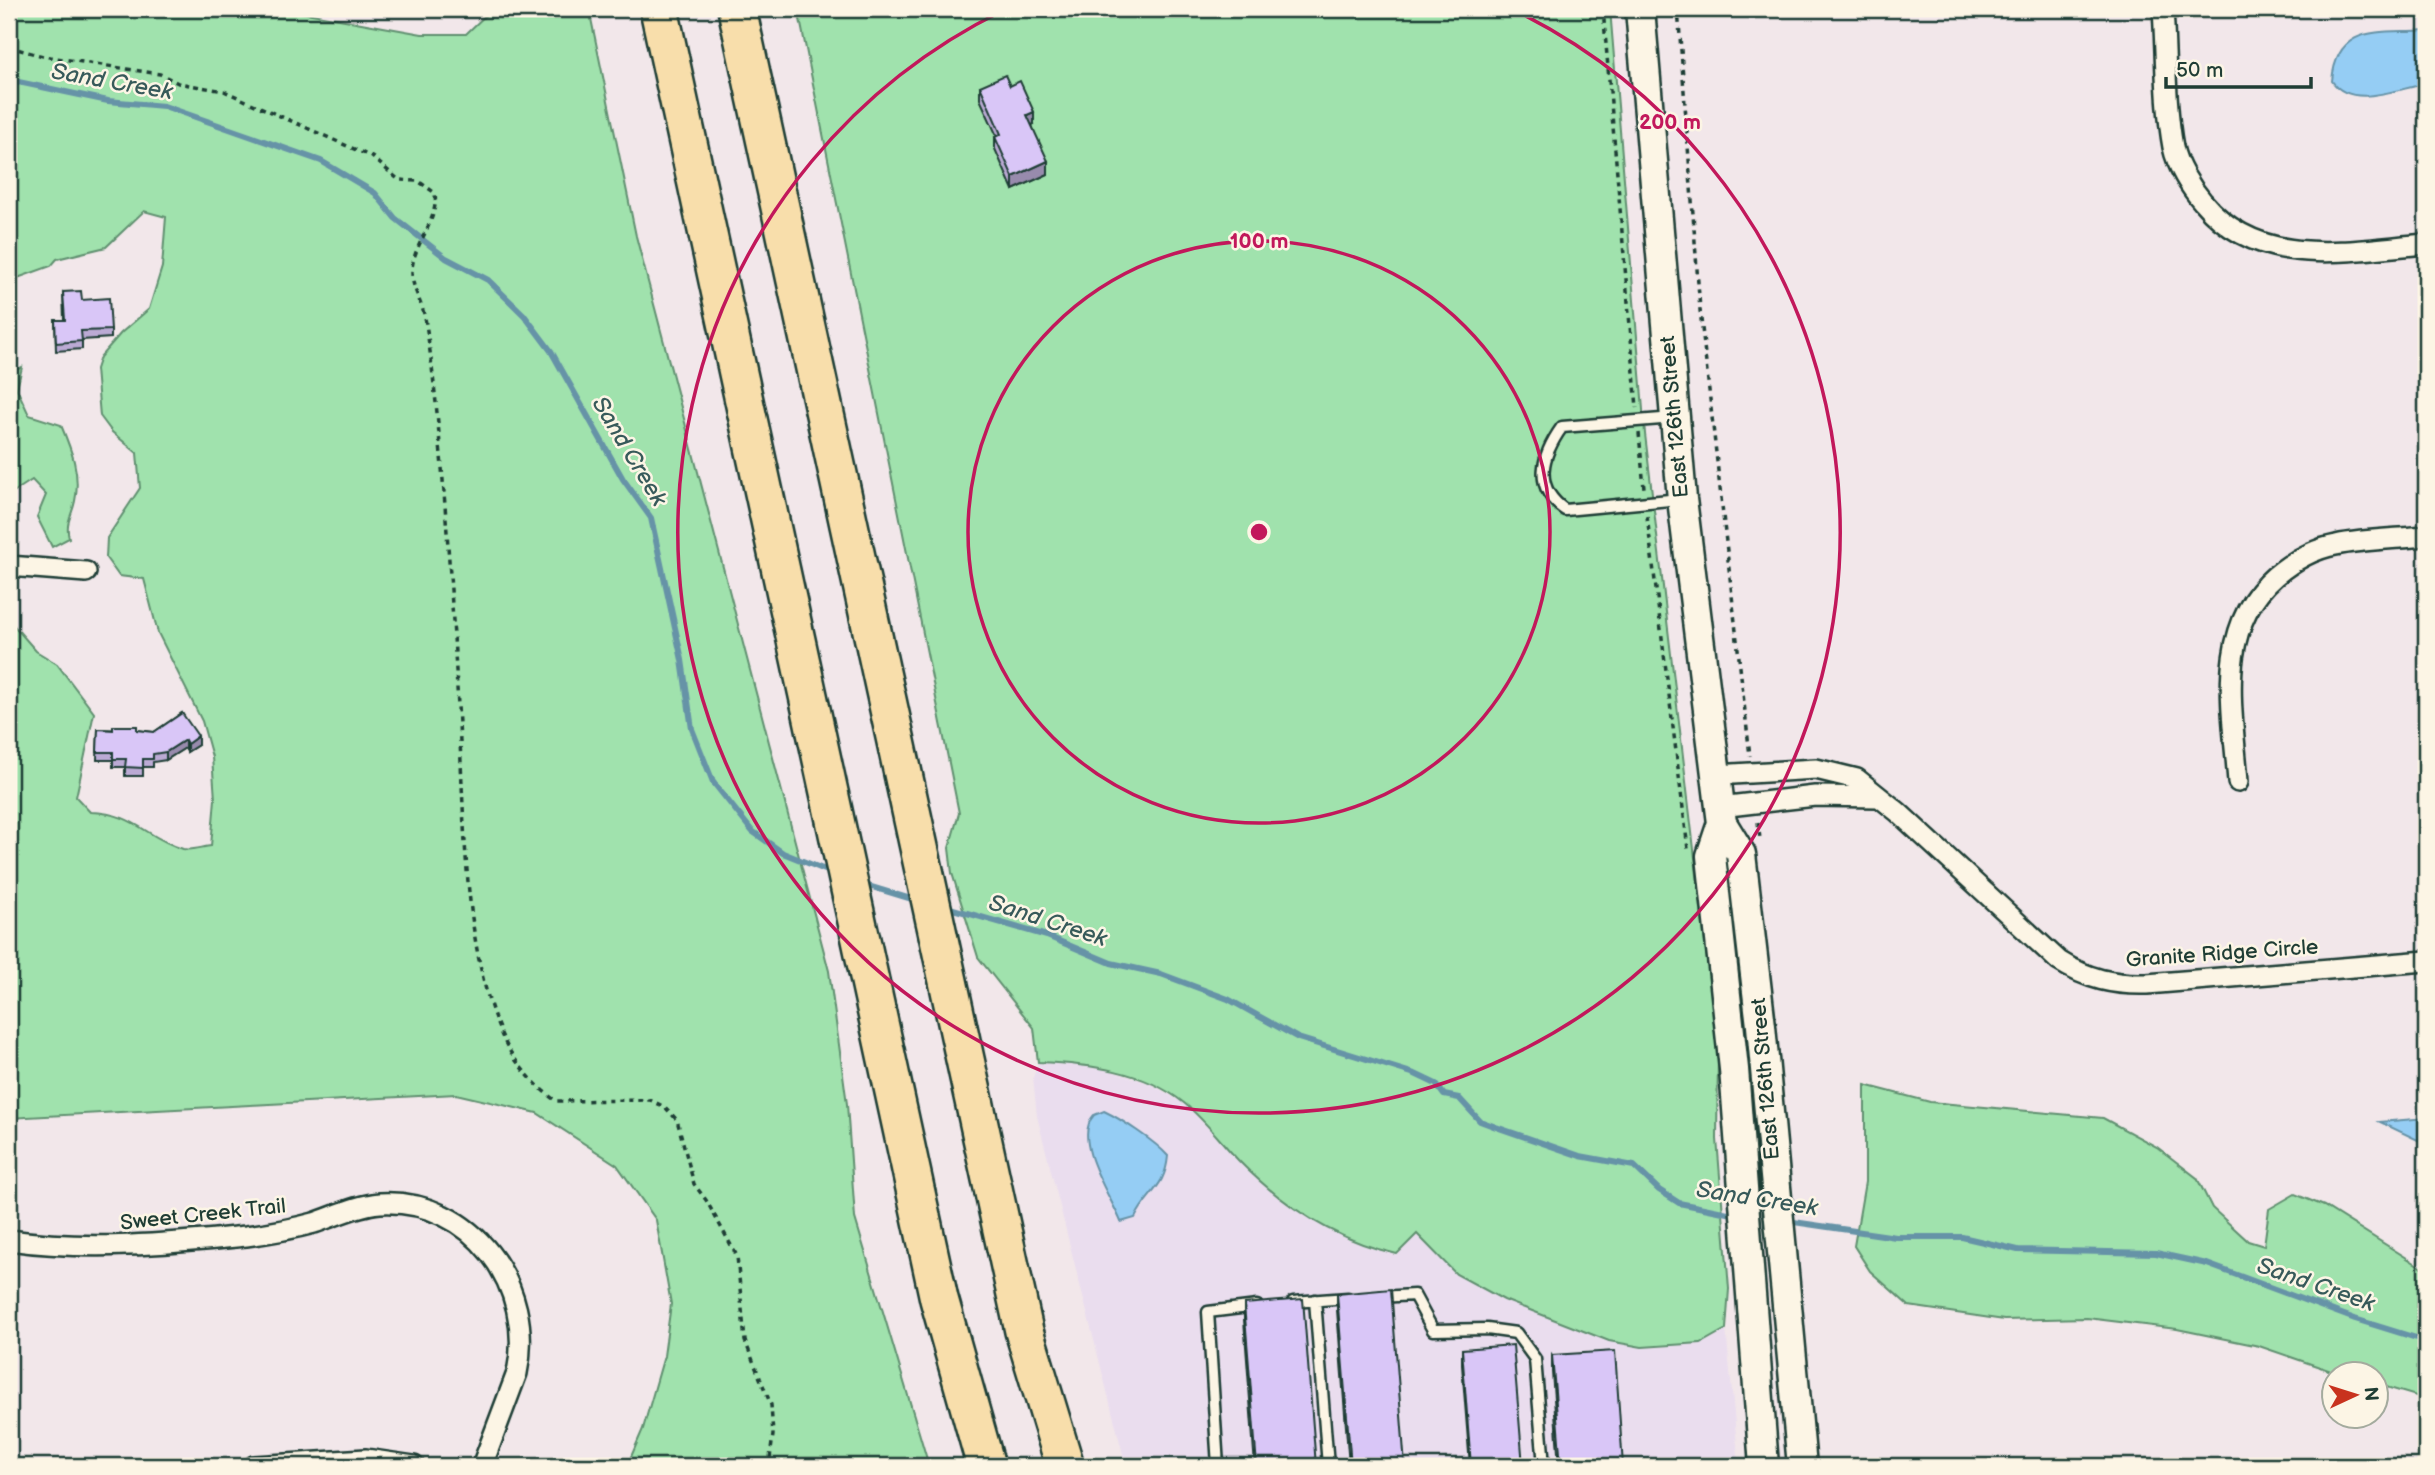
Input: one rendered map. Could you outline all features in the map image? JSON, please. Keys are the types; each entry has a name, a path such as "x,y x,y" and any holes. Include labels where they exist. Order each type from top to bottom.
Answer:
{"highway":[{"path":"659,9 939,1298 986,1466"},
{"path":"737,9 937,942 1024,1331 1065,1466"}],"main road":[{"name":"East 126th Street","path":"1640,9 1682,499 1721,815 1741,854 1802,1466"},
{"name":"East 126th Street","path":"1721,815 1711,856 1740,1148 1764,1466"}],"street":[{"path":"2163,9 2174,147 2195,193 2216,218 2246,238 2275,249 2307,253 2426,244"},
{"path":"2238,782 2231,691 2232,653 2245,612 2257,595 2285,567 2318,550 2336,545 2426,536"},
{"path":"9,566 86,572"},
{"name":"Granite Ridge Circle","path":"1716,775 1788,768 1835,771 1857,779 1955,864 2044,949 2075,971 2110,983 2147,984 2426,961"},
{"path":"1721,815 1756,803 1815,796 1878,797"},
{"name":"Sweet Creek Trail","path":"9,1240 55,1246 103,1246 232,1237 290,1229 378,1203 432,1209 473,1234 504,1271 520,1314 521,1357 482,1466"},
{"path":"254,1466 351,1459 380,1459 414,1466"}],"lane":[{"path":"1674,418 1562,426 1548,446 1541,475 1553,502 1565,510 1682,499"},
{"path":"1218,1466 1208,1312 1315,1300 1414,1296 1433,1331 1487,1329 1516,1333 1535,1359 1544,1466"},
{"path":"1315,1300 1328,1466"}],"path":[{"path":"1603,9 1645,503 1688,850"},
{"path":"1678,9 1700,310 1752,771"},
{"path":"9,47 43,56 160,74 178,83 224,91 372,156 399,180 418,181 429,187 436,201 431,221 414,260 412,281 421,299 430,346 440,446 464,816 479,963 502,1037 528,1075 550,1097 556,1101 650,1100 665,1107 677,1120 694,1184 737,1256 745,1341 771,1405 773,1435 769,1466"},
{"path":"1756,803 1761,843"}],"shaded area":[{"path":"1038,1062 1093,1065 1149,1083 1184,1103 1242,1163 1417,1234 1456,1274 1504,1300 1609,1341 1701,1343 1726,1329 1739,1466 1126,1466 1037,1116 1033,1078"}],"green space":[{"path":"9,9 284,9 422,34 466,34 492,9 589,9 636,236 829,971 847,1104 855,1218 929,1466 627,1466 643,1429 664,1356 671,1304 656,1220 617,1165 537,1113 456,1094 9,1118 9,620 36,651 57,664 94,713 76,797 90,812 118,817 170,844 183,849 193,849 211,846 215,799 212,757 202,721 158,633 144,579 119,576 106,558 107,538 140,488 137,453 112,432 100,416 96,369 100,357 121,333 149,309 162,267 166,217 144,211 106,247 57,259 51,266 9,281"},
{"path":"798,9 1610,9 1645,434 1718,1053 1717,1139 1729,1289 1726,1329 1701,1343 1642,1347 1609,1341 1504,1300 1456,1274 1417,1234 1397,1254 1352,1240 1311,1219 1273,1193 1184,1103 1151,1083 1095,1067 1038,1062 1034,1028 978,957 952,873 949,848 959,813"},
{"path":"22,367 17,389 29,415 61,425 76,471 77,491 68,523 69,538 52,547 37,517 46,495 32,480 9,495 9,373"},
{"path":"1865,1085 1930,1102 2103,1118 2157,1147 2197,1178 2212,1208 2248,1241 2264,1246 2269,1209 2295,1194 2324,1206 2426,1270 2426,1399 2390,1388 2390,1360 2320,1360 2320,1367 2259,1346 2177,1329 2087,1318 2004,1320 1909,1306 1870,1271 1854,1246 1865,1182"}],"water":[{"path":"2426,30 2426,84 2363,96 2340,90 2332,81 2342,49 2352,40 2378,32"},
{"path":"1104,1111 1138,1131 1168,1156 1160,1183 1135,1218 1121,1222 1096,1169 1087,1139 1088,1126 1094,1115"},
{"path":"2426,1118 2426,1144 2380,1122"}],"building":[{"path":"1005,75 1010,86 1020,81 1034,112 1027,115 1048,161 1013,177 995,137 1001,134 980,86"},
{"path":"10,281 13,324 9,324"},
{"path":"81,291 82,300 109,298 111,330 81,331 82,341 56,343 55,320 65,320 63,292"},
{"path":"182,713 198,736 187,744 185,740 166,752 153,754 153,759 143,759 143,768 125,767 126,759 113,759 113,752 97,752 98,729 113,730 113,726 137,726 137,730 154,732"},
{"path":"1391,1289 1405,1466 1351,1466 1337,1294"},
{"path":"1303,1299 1316,1466 1257,1466 1244,1304"},
{"path":"1513,1345 1523,1466 1471,1466 1462,1349"},
{"path":"1615,1351 1623,1466 1561,1466 1552,1355"}],"waterway":[{"name":"Sand Creek","path":"9,80 108,101 164,106 321,161 375,193 395,218 446,258 488,280 524,315 551,351 623,479 651,518 682,660 692,729 713,782 752,831 783,853 835,874"},
{"name":"Sand Creek","path":"862,884 918,901"},
{"name":"Sand Creek","path":"946,907 1047,936 1111,963 1161,974 1228,999 1298,1038 1415,1074 1436,1084 1444,1095 1459,1098 1480,1121 1580,1156 1634,1166 1659,1190 1679,1203 1738,1215"},
{"name":"Sand Creek","path":"1787,1221 1896,1237 1962,1237 2018,1250 2156,1253 2207,1264 2355,1319 2426,1341"}]}
